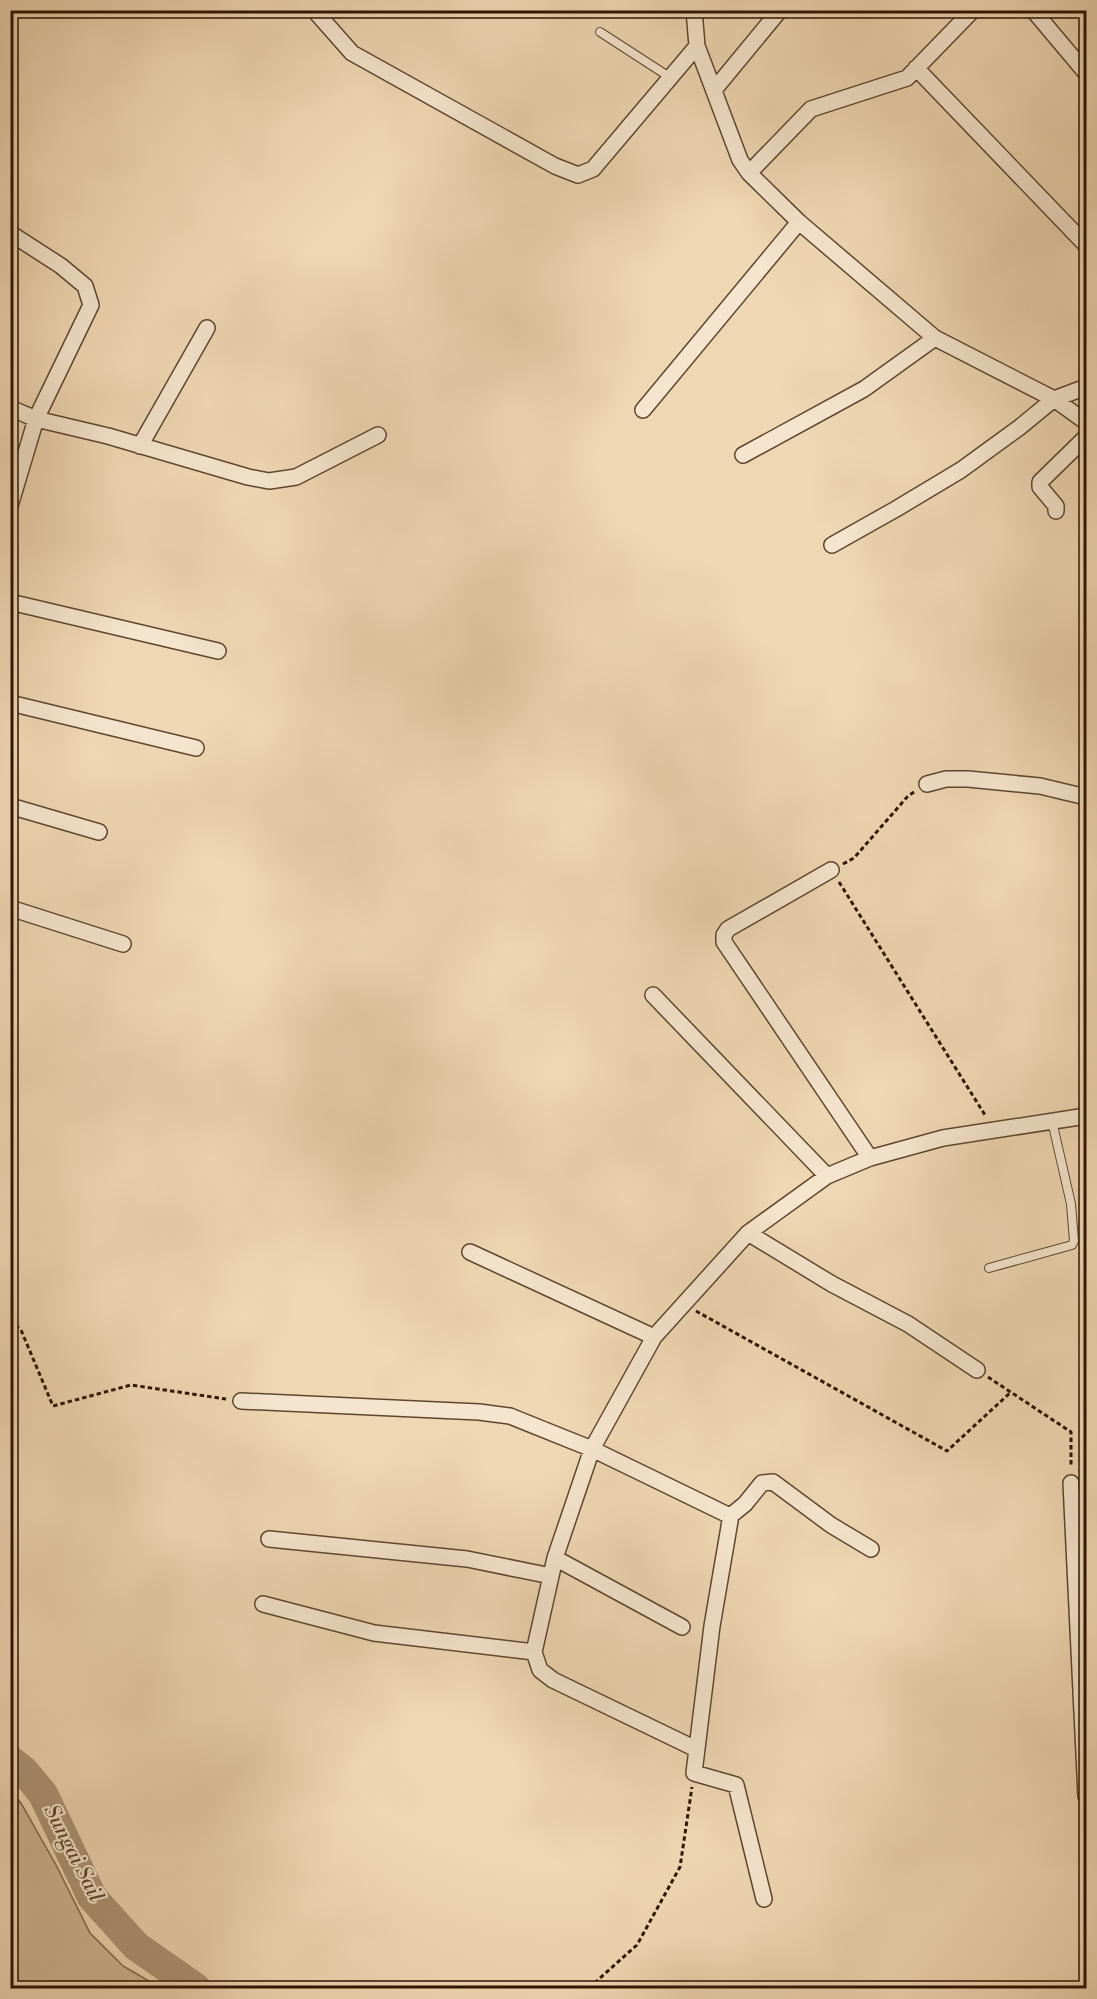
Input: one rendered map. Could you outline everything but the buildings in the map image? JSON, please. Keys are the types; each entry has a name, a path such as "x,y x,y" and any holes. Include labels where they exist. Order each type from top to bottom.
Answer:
{"street":[{"path":"314,10 352,53 555,166 578,175 593,169 697,46"},
{"path":"694,10 697,46 740,160 749,173 799,222 935,338 1054,399 1086,422"},
{"path":"714,90 780,10"},
{"path":"749,173 811,109 907,78 973,10"},
{"path":"1033,10 1086,73"},
{"path":"916,68 1086,245"},
{"path":"643,410 799,222"},
{"path":"10,233 61,266 85,286 91,304 36,419 10,506"},
{"path":"140,446 207,328"},
{"path":"743,455 864,389 935,338"},
{"path":"832,545 961,470 1054,399 1086,387"},
{"path":"10,408 36,419 269,481 296,477 378,435"},
{"path":"1056,511 1056,506 1040,487 1040,482 1086,437"},
{"path":"10,602 218,651"},
{"path":"10,703 196,748"},
{"path":"927,784 946,779 968,779 1040,786 1086,797"},
{"path":"10,806 99,832"},
{"path":"831,870 728,929 724,935 724,942 870,1158"},
{"path":"10,908 123,944"},
{"path":"653,996 827,1176"},
{"path":"696,1749 553,1680 540,1670 534,1652 555,1558 592,1449 654,1337 748,1233 827,1176 870,1158 944,1138 1086,1116"},
{"path":"748,1233 832,1284 908,1324 977,1370"},
{"path":"470,1252 654,1337"},
{"path":"242,1401 494,1413 510,1416 592,1449 729,1517"},
{"path":"729,1517 745,1504 762,1483 773,1482 831,1525 871,1548"},
{"path":"1071,1483 1086,1796"},
{"path":"729,1517 712,1626 694,1773 736,1785 764,1899"},
{"path":"269,1539 467,1559 550,1576"},
{"path":"555,1558 682,1627"},
{"path":"263,1604 374,1633 534,1652"}],"lane":[{"path":"600,33 671,78"},
{"path":"990,1268 1072,1245 1074,1241 1071,1204 1052,1121"}],"path":[{"path":"927,784 908,796 854,858 831,870 994,1130"},
{"path":"684,1305 947,1451 1011,1392"},
{"path":"10,1320 21,1330 53,1406 131,1385 242,1401"},
{"path":"977,1370 1071,1432 1071,1483"},
{"path":"589,1989 637,1945 680,1867 694,1773"}],"shaded area":[{"path":"11,1789 56,1865 90,1933 123,1966 161,1988 11,1988"}],"waterway":[{"name":"Sungai Sail","path":"10,1760 24,1771 43,1794 92,1897 136,1946 196,1988"}]}
